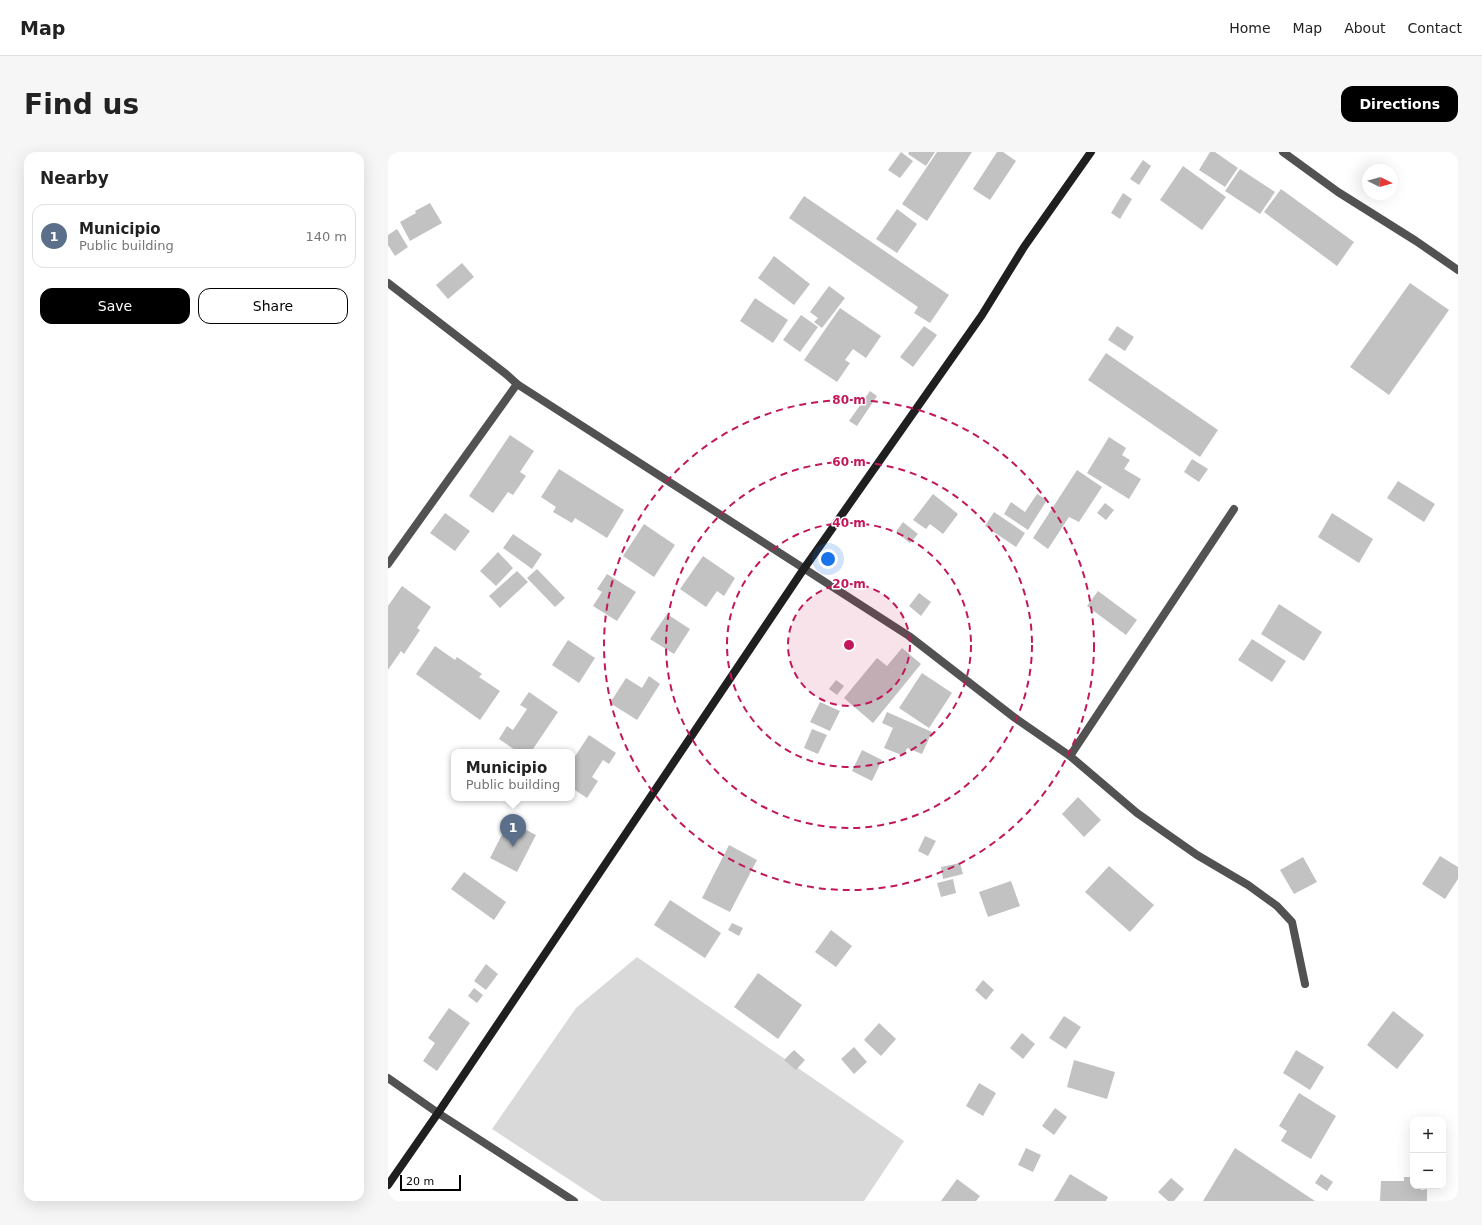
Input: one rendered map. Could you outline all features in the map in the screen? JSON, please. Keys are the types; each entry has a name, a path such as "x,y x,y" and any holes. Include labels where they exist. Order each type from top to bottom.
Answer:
{"main road":[{"path":"388,1185 803,570 982,314 1024,247 1091,152"}],"street":[{"path":"1283,152 1338,192 1416,240 1458,270"},
{"path":"388,283 518,384 803,570 909,636 1015,718 1070,756 1138,813 1197,855 1248,884 1276,906 1292,922 1305,984"},
{"path":"388,564 518,384"},
{"path":"1070,756 1234,509"},
{"path":"388,1078 438,1113 574,1201"}],"shaded area":[{"path":"637,957 904,1141 864,1201 602,1201 492,1129 576,1008"}],"building":[{"path":"901,152 913,161 900,178 888,170"},
{"path":"909,152 935,152 926,166 908,154"},
{"path":"937,152 972,152 927,221 902,204"},
{"path":"997,152 1003,152 1016,161 990,200 973,189"},
{"path":"1210,152 1215,152 1238,168 1225,187 1199,170"},
{"path":"1143,160 1151,166 1139,185 1130,179"},
{"path":"1183,166 1226,197 1202,230 1160,200"},
{"path":"1240,169 1275,192 1260,214 1225,191"},
{"path":"1281,189 1354,242 1337,266 1264,212"},
{"path":"1123,193 1132,199 1120,219 1111,213"},
{"path":"804,196 949,295 930,323 914,313 918,307 789,218"},
{"path":"430,203 442,223 410,241 400,222 416,213 415,211"},
{"path":"897,209 917,224 897,253 876,239"},
{"path":"397,229 408,247 395,256 388,245 388,235"},
{"path":"774,256 810,284 794,305 758,278"},
{"path":"462,263 474,277 448,299 436,285"},
{"path":"1410,283 1449,310 1389,395 1350,367"},
{"path":"829,286 845,298 822,328 814,322 818,318 810,312"},
{"path":"755,298 788,320 773,343 740,321"},
{"path":"840,308 881,336 866,358 853,349 845,360 850,363 837,382 804,360"},
{"path":"801,315 818,327 800,352 783,340"},
{"path":"924,326 937,335 913,367 900,357"},
{"path":"1117,326 1134,337 1125,351 1108,340"},
{"path":"1106,353 1218,430 1200,457 1088,380"},
{"path":"870,391 877,396 857,426 849,421"},
{"path":"510,435 534,451 520,472 526,476 513,495 508,492 493,513 469,496"},
{"path":"1109,437 1126,448 1122,455 1130,460 1124,469 1141,479 1129,499 1087,473"},
{"path":"1192,459 1208,469 1199,482 1184,472"},
{"path":"559,469 624,510 607,538 575,518 572,523 553,512 556,507 541,497"},
{"path":"1077,470 1102,487 1079,522 1069,517 1048,549 1033,538"},
{"path":"1398,481 1435,504 1424,522 1387,498"},
{"path":"933,494 958,514 943,534 930,524 926,529 913,520"},
{"path":"1037,494 1047,500 1028,530 1004,514 1011,502 1025,512"},
{"path":"1105,503 1114,510 1106,520 1097,513"},
{"path":"994,512 1025,533 1016,547 985,526"},
{"path":"445,513 470,531 455,551 430,533"},
{"path":"1332,513 1373,539 1359,563 1318,537"},
{"path":"903,522 918,534 910,543 896,532"},
{"path":"644,524 675,545 654,577 623,556"},
{"path":"513,534 542,554 532,569 503,548"},
{"path":"498,552 513,568 496,586 480,571"},
{"path":"703,556 735,578 724,596 717,591 706,607 680,589"},
{"path":"537,569 565,598 555,607 527,578"},
{"path":"517,571 528,582 500,608 489,596"},
{"path":"607,574 636,592 617,621 593,606 602,592 597,589"},
{"path":"402,586 431,607 417,628 420,630 404,654 401,651 388,670 388,606"},
{"path":"1098,591 1137,620 1126,635 1087,606"},
{"path":"919,593 931,602 921,616 909,606"},
{"path":"1279,604 1322,632 1304,661 1261,634"},
{"path":"667,614 690,629 674,654 650,639"},
{"path":"1252,639 1286,661 1272,682 1238,660"},
{"path":"568,640 595,658 579,683 552,665"},
{"path":"435,646 455,660 457,657 482,674 479,677 500,691 480,720 416,674"},
{"path":"902,648 921,664 873,723 844,698 877,658 887,666"},
{"path":"922,673 952,693 929,728 899,708"},
{"path":"649,676 660,684 637,720 610,703 626,678 642,688"},
{"path":"836,680 844,686 837,695 829,689"},
{"path":"529,692 558,712 533,749 514,749 499,739 507,726 513,730 527,709 520,705"},
{"path":"820,702 840,711 830,731 810,722"},
{"path":"887,712 932,732 922,754 907,748 904,756 884,748 893,728 882,723"},
{"path":"812,729 827,735 818,754 804,748"},
{"path":"589,735 616,753 609,764 603,760 592,777 598,781 587,798 575,790 575,756"},
{"path":"862,750 882,760 872,781 852,771"},
{"path":"1078,797 1101,820 1084,837 1062,814"},
{"path":"509,821 536,835 517,872 490,858"},
{"path":"925,836 936,841 928,856 918,851"},
{"path":"729,845 757,860 730,912 702,898"},
{"path":"1440,856 1458,867 1458,879 1445,899 1422,884"},
{"path":"1303,857 1317,882 1294,894 1280,870"},
{"path":"960,863 963,874 943,879 941,867"},
{"path":"1109,866 1154,905 1130,932 1085,892"},
{"path":"464,872 506,902 494,920 451,889"},
{"path":"953,879 956,893 941,897 937,883"},
{"path":"1011,881 1020,906 988,917 979,892"},
{"path":"670,900 721,933 705,958 654,925"},
{"path":"732,923 743,928 739,936 728,930"},
{"path":"831,930 852,946 836,967 815,952"},
{"path":"486,964 498,974 486,990 474,981"},
{"path":"758,973 802,1005 778,1039 734,1007"},
{"path":"983,980 994,990 986,1000 975,990"},
{"path":"474,988 483,995 477,1003 468,996"},
{"path":"449,1008 470,1023 437,1071 423,1061 435,1043 428,1038"},
{"path":"1393,1011 1424,1035 1397,1069 1367,1045"},
{"path":"1064,1016 1081,1027 1066,1049 1049,1038"},
{"path":"879,1023 896,1039 881,1056 864,1040"},
{"path":"1022,1033 1035,1044 1023,1059 1010,1048"},
{"path":"854,1047 867,1062 854,1074 841,1059"},
{"path":"794,1050 805,1060 796,1070 784,1060"},
{"path":"1296,1050 1324,1067 1310,1090 1283,1073"},
{"path":"1074,1060 1115,1072 1107,1099 1067,1087"},
{"path":"979,1083 996,1093 983,1116 966,1106"},
{"path":"1299,1093 1336,1116 1311,1159 1281,1141 1287,1131 1279,1126"},
{"path":"1055,1108 1067,1117 1054,1135 1042,1126"},
{"path":"1026,1148 1041,1155 1033,1172 1018,1165"},
{"path":"1235,1148 1315,1201 1203,1201"},
{"path":"1070,1174 1108,1197 1106,1201 1054,1201"},
{"path":"1321,1174 1333,1182 1327,1191 1315,1183"},
{"path":"1404,1177 1410,1177 1410,1189 1427,1189 1427,1201 1380,1201 1381,1181 1404,1181"},
{"path":"1171,1178 1184,1189 1174,1201 1168,1201 1158,1192"},
{"path":"957,1179 980,1196 976,1201 941,1201"}],"place":[{"name":"Municipio","path":"513,847"}]}
